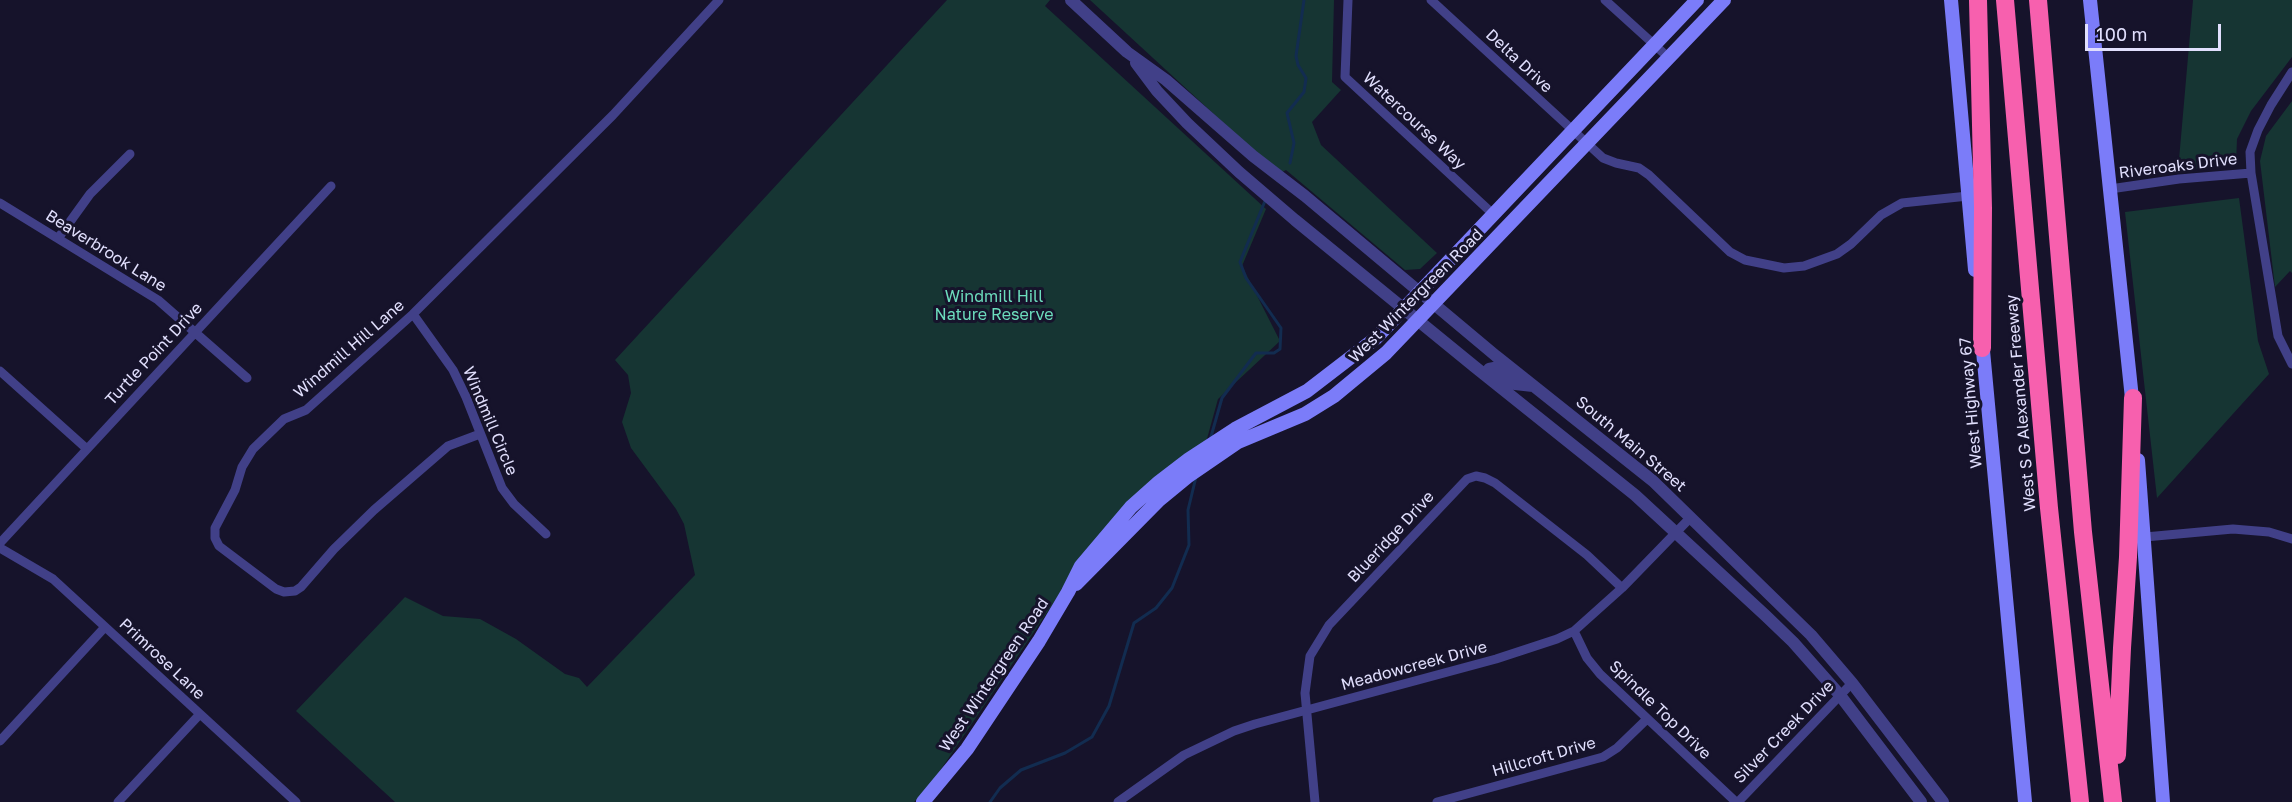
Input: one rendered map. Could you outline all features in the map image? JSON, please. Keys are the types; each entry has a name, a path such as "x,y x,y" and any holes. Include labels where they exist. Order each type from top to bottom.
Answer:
{"highway":[{"path":"1978,0 1983,208 1982,348"},
{"name":"West S G Alexander Freeway","path":"2005,0 2049,508 2080,802"},
{"path":"2038,0 2083,532 2114,802"},
{"path":"2114,802 2128,557 2133,398"}],"main road":[{"name":"West Wintergreen Road","path":"923,802 967,749 1068,592 1081,566 1131,507 1180,465 1238,428 1286,404 1343,365 1376,338 1697,0"},
{"name":"West Wintergreen Road","path":"1068,592 1159,500 1187,477 1238,442 1305,414 1334,396 1386,353 1724,0"},
{"name":"West Highway 67","path":"1951,0 2025,802"},
{"path":"2090,0 2133,398 2163,802"}],"street":[{"name":"Windmill Hill Lane","path":"480,434 448,446 374,510 295,591 284,592 276,589 219,546 215,538 215,528 236,490 242,466 253,449 284,419 306,410 413,314 613,115 719,0"},
{"path":"1071,0 1127,52 1157,91 1239,172 1485,375 1635,495 1766,616 1793,642 1839,694 1920,802"},
{"name":"Watercourse Way","path":"1348,0 1345,77 1493,214"},
{"name":"Delta Drive","path":"1431,0 1603,158 1639,168 1649,175 1734,256 1784,268 1804,266 1837,255 1881,215 1902,203 1968,196"},
{"path":"1605,0 1669,58"},
{"name":"South Main Street","path":"1127,52 1166,80 1253,156 1533,386 1653,481 1811,635 1852,683 1943,802"},
{"path":"2292,72 2258,130 2250,152 2251,172 2278,336 2292,364"},
{"path":"59,237 90,194 130,154"},
{"path":"1239,172 1253,156"},
{"name":"Riveroaks Drive","path":"2110,189 2251,172"},
{"name":"Turtle Point Drive","path":"0,543 331,186"},
{"name":"Beaverbrook Lane","path":"0,203 59,237 158,300 247,378"},
{"name":"Windmill Circle","path":"413,314 453,370 502,488 514,504 546,534"},
{"path":"1485,375 1489,369 1494,368 1515,384 1533,386"},
{"path":"0,371 87,449"},
{"path":"1563,437 1578,421"},
{"name":"Blueridge Drive","path":"1315,802 1306,711 1310,656 1329,625 1467,479 1476,476 1495,483 1587,555 1622,588"},
{"name":"Meadowcreek Drive","path":"1118,802 1175,761 1211,742 1255,724 1536,647 1574,631 1622,588 1691,517"},
{"path":"2145,537 2233,529 2269,532 2292,539"},
{"name":"Primrose Lane","path":"0,548 53,579 295,802"},
{"path":"1766,616 1778,604"},
{"path":"0,741 105,627"},
{"name":"Spindle Top Drive","path":"1574,631 1593,667 1737,802"},
{"name":"Silver Creek Drive","path":"1737,802 1852,683"},
{"path":"118,802 200,714"},
{"name":"Hillcroft Drive","path":"1437,802 1603,757 1617,748 1647,719"}],"green space":[{"name":"Windmill Hill Nature Reserve","path":"947,0 1050,0 1045,6 1266,209 1242,266 1280,341 1218,399 1205,446 1136,505 1086,555 931,784 914,802 395,802 296,711 405,597 443,616 480,619 516,639 565,674 579,678 587,687 695,575 684,524 676,509 631,448 622,422 631,393 628,375 615,360"},
{"path":"1090,0 1334,0 1332,82 1341,90 1312,122 1321,145 1437,253 1420,269 1405,270 1286,170 1279,174"},
{"path":"2193,0 2292,0 2292,57 2251,111 2237,139 2236,164 2178,171"},
{"path":"2292,101 2292,273 2290,271 2275,287 2260,161 2266,136"},
{"path":"2239,198 2258,341 2269,374 2157,498 2125,212"}],"waterway":[{"path":"1290,163 1294,143 1287,113 1304,92 1306,78 1298,65 1296,56 1304,0"},
{"path":"1210,440 1222,398 1256,353 1274,353 1280,349 1281,328 1246,278 1240,262 1265,201"},
{"path":"990,802 1000,788 1021,770 1065,753 1092,737 1109,706 1134,623 1156,608 1172,588 1189,545 1188,510 1196,477"}]}
